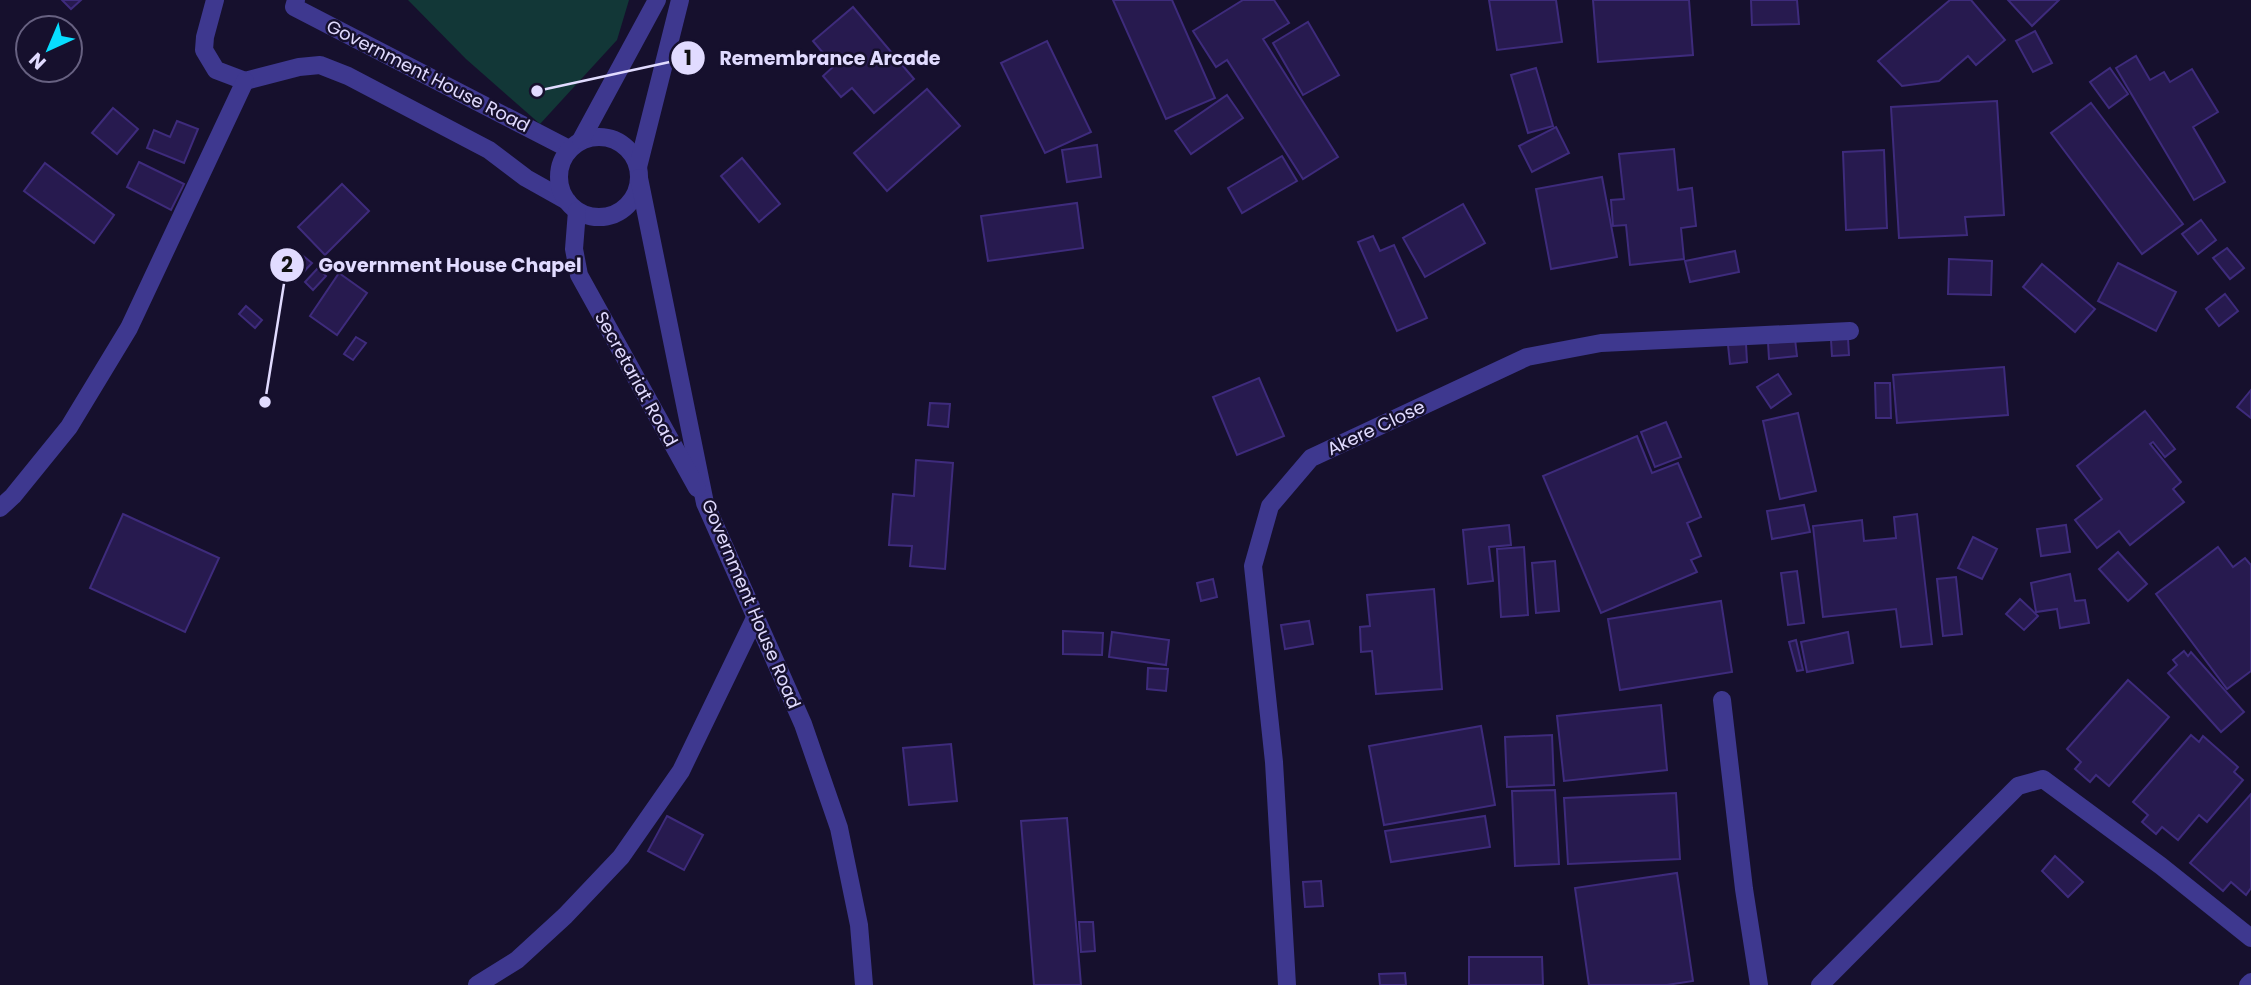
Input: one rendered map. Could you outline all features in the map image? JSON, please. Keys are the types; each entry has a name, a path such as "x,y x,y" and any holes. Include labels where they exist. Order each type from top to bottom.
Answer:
{"street":[{"path":"0,508 13,496 69,427 130,328 245,81 216,70 204,50 215,0"},
{"path":"657,0 575,145 562,161 560,188 572,206 600,216 612,215 622,209 637,190 638,173 680,0"},
{"name":"Government House Road","path":"289,2 575,145"},
{"name":"Government House Road","path":"245,81 320,65 348,76 489,150 526,178 572,206"},
{"path":"575,145 592,137 615,140 633,156 638,173"},
{"name":"Government House Road","path":"638,173 705,503 803,724 839,828 859,925 864,985"},
{"name":"Secretariat Road","path":"572,206 574,249 579,275 705,503"},
{"name":"Akere Close","path":"1287,985 1274,762 1253,566 1270,506 1311,458 1527,357 1601,343 1850,331"},
{"path":"477,985 517,960 565,916 621,857 681,771 756,616"},
{"path":"1721,700 1744,889 1759,985"},
{"path":"1820,985 2018,786 2043,779 2161,866 2251,938"}],"green space":[{"path":"408,0 629,0 617,40 540,124 466,59"}],"building":[{"path":"62,0 81,0 71,9"},
{"path":"1113,0 1172,0 1215,98 1166,119"},
{"path":"1243,0 1274,0 1289,23 1263,39 1338,157 1303,179 1227,60 1216,67 1193,31"},
{"path":"1489,0 1556,0 1562,42 1497,50"},
{"path":"1593,0 1689,0 1693,55 1598,62"},
{"path":"1751,0 1797,0 1799,24 1752,25"},
{"path":"1950,0 1971,0 2005,40 1976,65 1968,56 1939,81 1902,86 1878,61"},
{"path":"2008,0 2059,0 2032,26"},
{"path":"853,7 914,79 874,113 852,88 841,97 823,76 834,66 813,41"},
{"path":"1308,22 1339,75 1303,95 1273,43"},
{"path":"2035,31 2052,63 2033,72 2016,41"},
{"path":"1047,41 1091,132 1045,153 1001,63"},
{"path":"2136,56 2150,80 2164,72 2170,82 2192,69 2218,112 2193,127 2225,182 2194,200 2116,68"},
{"path":"1536,68 1553,126 1528,133 1511,75"},
{"path":"2110,68 2128,94 2109,108 2090,82"},
{"path":"927,89 960,126 887,191 854,153"},
{"path":"1227,95 1243,118 1191,154 1175,131"},
{"path":"1997,101 2004,215 1965,217 1967,235 1899,238 1891,107"},
{"path":"2091,103 2183,224 2142,254 2051,133"},
{"path":"113,108 138,129 117,154 92,133"},
{"path":"177,121 198,129 184,163 147,148 154,130 170,137"},
{"path":"1556,127 1569,153 1532,172 1519,146"},
{"path":"1097,145 1101,177 1067,182 1062,150"},
{"path":"1674,149 1678,190 1692,188 1696,226 1681,228 1684,259 1630,265 1626,225 1613,226 1611,200 1624,199 1619,154"},
{"path":"1884,150 1887,228 1846,230 1843,152"},
{"path":"1282,156 1297,181 1242,213 1228,188"},
{"path":"742,158 780,204 759,222 721,176"},
{"path":"139,162 184,184 171,210 127,187"},
{"path":"45,163 114,215 94,243 24,191"},
{"path":"1602,177 1617,257 1551,269 1536,189"},
{"path":"342,184 369,211 325,255 298,227"},
{"path":"1077,203 1083,248 988,261 981,216"},
{"path":"1463,204 1485,243 1425,277 1403,238"},
{"path":"2201,220 2216,240 2198,254 2182,234"},
{"path":"1373,236 1380,251 1394,245 1427,318 1397,331 1358,242"},
{"path":"2227,248 2244,268 2230,279 2213,258"},
{"path":"1735,251 1739,272 1690,282 1685,261"},
{"path":"302,255 312,263 295,281 287,274"},
{"path":"1949,259 1992,261 1991,295 1948,294"},
{"path":"2118,263 2176,292 2156,331 2098,301"},
{"path":"2042,264 2095,309 2075,332 2023,287"},
{"path":"318,268 326,276 313,290 305,282"},
{"path":"339,273 367,293 337,335 310,316"},
{"path":"2225,294 2238,311 2219,326 2206,309"},
{"path":"246,306 262,320 255,328 239,314"},
{"path":"356,337 366,343 353,360 344,354"},
{"path":"1848,338 1849,355 1832,356 1831,340"},
{"path":"1795,339 1797,356 1769,359 1768,342"},
{"path":"1746,344 1747,362 1730,364 1728,345"},
{"path":"2004,367 2008,415 1897,423 1893,375"},
{"path":"1778,374 1791,394 1771,408 1757,387"},
{"path":"1259,378 1284,436 1237,455 1213,397"},
{"path":"1875,383 1890,383 1891,418 1876,418"},
{"path":"2251,390 2251,418 2237,407"},
{"path":"930,403 950,404 948,427 928,425"},
{"path":"2145,411 2175,449 2165,457 2153,442 2150,444 2181,482 2173,489 2184,502 2130,545 2119,531 2097,548 2075,520 2102,499 2077,466"},
{"path":"1798,413 1816,491 1780,499 1763,421"},
{"path":"1666,422 1681,457 1655,467 1641,432"},
{"path":"1637,436 1652,473 1678,463 1701,517 1687,523 1701,556 1691,560 1697,572 1601,613 1543,476"},
{"path":"916,460 953,463 945,569 910,566 912,546 889,545 893,494 914,496"},
{"path":"1804,505 1810,532 1772,539 1767,511"},
{"path":"123,514 219,558 185,632 90,588"},
{"path":"1917,514 1932,644 1901,647 1896,609 1823,617 1813,526 1862,520 1864,541 1896,538 1894,517"},
{"path":"1509,525 1511,545 1489,547 1493,581 1468,584 1463,530"},
{"path":"2066,525 2070,552 2041,556 2037,529"},
{"path":"1973,537 1997,549 1982,579 1958,568"},
{"path":"1524,547 1528,615 1501,617 1497,549"},
{"path":"2218,547 2233,567 2245,558 2251,565 2251,671 2227,689 2156,594"},
{"path":"2118,552 2147,584 2128,601 2099,569"},
{"path":"1555,561 1559,611 1536,613 1532,563"},
{"path":"1797,571 1804,623 1788,625 1781,573"},
{"path":"2070,574 2075,601 2085,600 2089,623 2060,628 2057,609 2036,612 2031,583"},
{"path":"1956,577 1962,634 1943,636 1937,579"},
{"path":"1213,579 1217,597 1201,601 1197,583"},
{"path":"1434,589 1442,689 1376,694 1372,651 1361,652 1360,627 1370,626 1367,595"},
{"path":"2020,599 2038,616 2024,630 2006,614"},
{"path":"1721,601 1732,672 1620,690 1608,619"},
{"path":"1309,621 1313,644 1285,649 1281,625"},
{"path":"1063,631 1103,633 1102,655 1063,654"},
{"path":"1112,632 1169,640 1166,665 1109,657"},
{"path":"1848,632 1853,663 1807,672 1801,642"},
{"path":"1796,640 1803,670 1797,671 1789,642"},
{"path":"2184,651 2188,656 2191,652 2244,712 2221,732 2168,673 2177,665 2173,660"},
{"path":"1148,668 1168,669 1166,691 1147,689"},
{"path":"2128,680 2169,717 2109,786 2096,775 2090,782 2075,769 2081,762 2067,749"},
{"path":"1661,705 1667,770 1564,781 1557,716"},
{"path":"1481,726 1495,805 1384,825 1369,746"},
{"path":"1552,735 1554,785 1507,787 1505,737"},
{"path":"2191,735 2199,742 2203,736 2238,767 2234,772 2243,780 2207,822 2199,815 2178,840 2162,827 2156,834 2142,822 2148,815 2133,802"},
{"path":"951,744 957,801 909,805 903,748"},
{"path":"1555,790 1559,864 1515,866 1512,791"},
{"path":"1676,793 1680,859 1568,864 1564,798"},
{"path":"2251,794 2251,888 2246,895 2231,882 2223,891 2190,863"},
{"path":"667,816 703,835 684,870 648,851"},
{"path":"1485,816 1490,847 1391,862 1385,831"},
{"path":"1067,818 1081,985 1034,985 1021,821"},
{"path":"2055,856 2083,882 2068,897 2042,871"},
{"path":"1677,873 1693,981 1667,985 1589,985 1575,888"},
{"path":"1321,881 1323,906 1305,907 1303,882"},
{"path":"1079,922 1093,922 1095,951 1081,952"},
{"path":"1469,957 1542,957 1543,985 1469,985"},
{"path":"1405,973 1406,985 1380,985 1379,974"}],"place":[{"name":"Remembrance Arcade","path":"537,91"},
{"name":"Government House Chapel","path":"265,402"}]}
